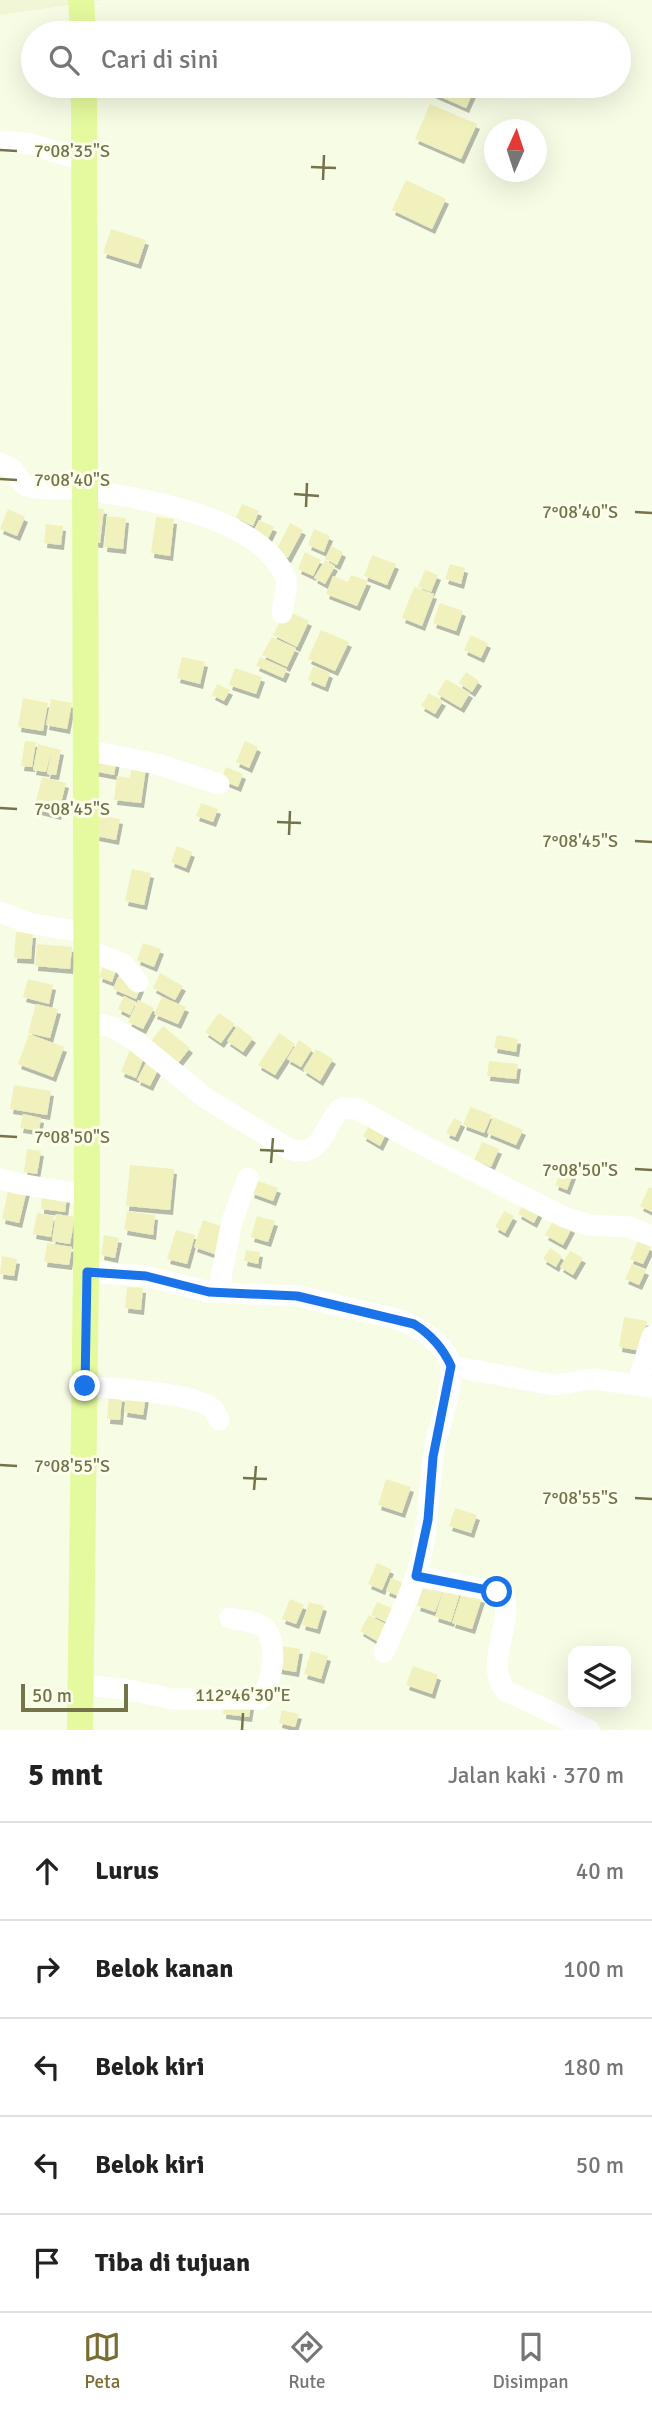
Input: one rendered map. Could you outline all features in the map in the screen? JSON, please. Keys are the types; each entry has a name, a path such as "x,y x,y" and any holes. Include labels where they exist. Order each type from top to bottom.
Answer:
{"main road":[{"path":"81,0 82,21"},
{"path":"80,1730 87,1272 84,98"}],"street":[{"path":"0,141 43,147 84,161"},
{"path":"0,463 10,468 19,482 25,485 37,488 84,489 195,513 227,524 249,537 269,555 285,577 282,613"},
{"path":"86,750 157,764 219,784"},
{"path":"0,912 87,941 123,964 138,982"},
{"path":"87,1022 112,1027 134,1040 207,1099 289,1149 305,1152 317,1145 338,1111 350,1107 543,1206 589,1225 630,1227 652,1236"},
{"path":"218,1293 232,1221 248,1178"},
{"path":"0,1179 20,1185 87,1195"},
{"path":"87,1272 146,1276 218,1293 297,1296 397,1319 414,1324 428,1333 447,1357 451,1366 433,1457 428,1520 416,1576 384,1652"},
{"path":"451,1366 554,1385 592,1379 645,1386 652,1336"},
{"path":"85,1386 179,1396 214,1409 219,1420"},
{"path":"416,1576 497,1592 504,1596 505,1617 497,1668 499,1682 506,1691 589,1730"},
{"path":"82,1685 123,1689 174,1699 260,1699 265,1694 273,1663 269,1633 261,1625 230,1618"}],"shaded area":[{"path":"0,0 102,0 0,15"}],"building":[{"path":"443,98 471,98 466,108"},
{"path":"430,104 477,124 461,159 415,139"},
{"path":"406,180 446,199 432,229 392,210"},
{"path":"111,229 146,240 138,264 103,253"},
{"path":"242,504 259,511 253,526 236,518"},
{"path":"90,508 104,509 100,543 87,542"},
{"path":"8,509 25,517 17,536 0,529"},
{"path":"107,516 126,518 123,549 104,547"},
{"path":"156,517 174,519 170,556 151,553"},
{"path":"259,520 274,527 268,539 253,532"},
{"path":"290,523 303,530 288,558 276,551"},
{"path":"46,524 63,526 61,545 44,543"},
{"path":"314,529 330,536 324,552 308,545"},
{"path":"331,546 343,552 337,565 325,559"},
{"path":"305,552 321,560 313,576 298,569"},
{"path":"372,555 396,564 387,585 364,576"},
{"path":"325,560 335,566 325,584 314,578"},
{"path":"450,564 465,568 461,584 445,579"},
{"path":"425,570 438,575 431,592 418,587"},
{"path":"351,575 368,581 357,606 326,594 333,576 348,582"},
{"path":"414,587 434,594 422,626 402,618"},
{"path":"440,603 463,611 456,631 433,623"},
{"path":"286,610 309,621 297,647 273,635"},
{"path":"321,630 349,642 335,671 308,659"},
{"path":"471,635 488,643 481,658 464,650"},
{"path":"272,637 296,648 287,667 262,655"},
{"path":"182,657 205,662 200,684 177,678"},
{"path":"260,657 287,669 283,678 256,666"},
{"path":"313,666 330,673 325,687 308,680"},
{"path":"235,668 262,677 256,694 229,685"},
{"path":"466,672 479,681 472,692 459,683"},
{"path":"446,679 470,693 461,708 437,694"},
{"path":"217,684 230,690 224,701 212,695"},
{"path":"429,693 443,701 435,714 421,706"},
{"path":"23,698 48,703 43,731 18,727"},
{"path":"51,699 72,703 67,729 46,725"},
{"path":"25,741 36,742 32,767 21,766"},
{"path":"245,741 258,747 249,768 236,762"},
{"path":"38,744 61,750 56,775 47,774 51,752 46,772 33,770"},
{"path":"96,755 117,759 114,775 93,771"},
{"path":"132,765 146,768 141,803 114,800 117,776 130,778"},
{"path":"226,767 243,774 238,787 221,780"},
{"path":"42,777 66,783 58,815 34,809"},
{"path":"201,803 218,809 213,822 196,816"},
{"path":"100,815 120,819 116,840 96,836"},
{"path":"177,846 192,852 186,868 171,862"},
{"path":"132,869 151,873 144,905 125,901"},
{"path":"16,932 33,933 31,959 14,958"},
{"path":"143,943 161,949 154,967 137,960"},
{"path":"37,944 72,947 70,969 35,966"},
{"path":"105,961 118,965 112,982 99,977"},
{"path":"160,973 183,986 175,1000 153,988"},
{"path":"118,977 141,987 136,999 113,989"},
{"path":"28,979 53,985 49,1004 23,997"},
{"path":"124,996 136,1002 130,1015 118,1009"},
{"path":"162,997 186,1007 178,1024 154,1014"},
{"path":"138,1000 154,1008 143,1029 128,1022"},
{"path":"36,1004 58,1009 50,1038 28,1033"},
{"path":"219,1013 235,1024 221,1043 205,1032"},
{"path":"163,1026 190,1048 175,1067 148,1045"},
{"path":"237,1026 253,1038 243,1052 227,1041"},
{"path":"279,1033 295,1044 275,1075 258,1065"},
{"path":"29,1034 64,1047 53,1077 18,1064"},
{"path":"497,1035 518,1039 516,1052 494,1048"},
{"path":"299,1040 312,1049 301,1067 287,1059"},
{"path":"130,1049 145,1055 136,1078 121,1072"},
{"path":"316,1049 333,1059 320,1081 303,1070"},
{"path":"149,1057 161,1064 150,1086 137,1080"},
{"path":"489,1061 518,1064 516,1079 487,1076"},
{"path":"14,1085 51,1091 47,1115 10,1109"},
{"path":"470,1107 492,1115 484,1133 463,1125"},
{"path":"23,1114 41,1118 39,1131 20,1128"},
{"path":"493,1117 523,1130 516,1145 487,1133"},
{"path":"454,1118 462,1122 455,1137 446,1133"},
{"path":"371,1122 387,1132 380,1146 363,1136"},
{"path":"482,1142 499,1149 491,1167 474,1160"},
{"path":"27,1149 41,1151 37,1174 24,1172"},
{"path":"130,1165 174,1169 170,1210 126,1206"},
{"path":"562,1169 573,1174 567,1190 555,1185"},
{"path":"256,1180 278,1188 273,1201 251,1193"},
{"path":"9,1187 27,1190 19,1223 2,1219"},
{"path":"649,1187 652,1188 652,1212 640,1206"},
{"path":"42,1194 67,1197 65,1212 41,1209"},
{"path":"525,1200 541,1209 534,1223 518,1214"},
{"path":"127,1211 155,1215 153,1235 124,1230"},
{"path":"504,1211 514,1216 505,1233 495,1227"},
{"path":"37,1213 54,1216 51,1237 33,1234"},
{"path":"56,1214 75,1217 70,1244 52,1241"},
{"path":"257,1216 275,1221 268,1242 251,1237"},
{"path":"554,1219 572,1228 563,1245 545,1235"},
{"path":"203,1220 226,1228 217,1255 194,1247"},
{"path":"176,1230 195,1235 187,1264 167,1259"},
{"path":"104,1235 119,1238 115,1258 101,1255"},
{"path":"638,1241 651,1247 643,1264 630,1259"},
{"path":"47,1243 72,1247 69,1265 44,1262"},
{"path":"550,1248 562,1256 556,1267 543,1259"},
{"path":"246,1250 260,1252 258,1264 244,1261"},
{"path":"570,1251 583,1258 573,1275 560,1267"},
{"path":"2,1256 17,1259 14,1276 0,1274"},
{"path":"632,1264 646,1270 639,1285 625,1279"},
{"path":"127,1287 143,1288 141,1310 125,1308"},
{"path":"624,1317 647,1321 641,1351 619,1347"},
{"path":"127,1393 146,1396 143,1415 124,1412"},
{"path":"109,1395 122,1397 120,1420 107,1419"},
{"path":"386,1479 411,1487 402,1513 378,1505"},
{"path":"455,1508 477,1515 471,1533 449,1526"},
{"path":"377,1563 391,1569 382,1590 368,1584"},
{"path":"391,1578 408,1585 403,1598 386,1591"},
{"path":"426,1579 461,1590 451,1622 435,1617 444,1588 435,1612 417,1606"},
{"path":"462,1592 482,1598 472,1629 452,1623"},
{"path":"290,1599 304,1605 296,1624 282,1619"},
{"path":"309,1602 324,1606 317,1629 302,1625"},
{"path":"377,1602 396,1610 390,1624 371,1615"},
{"path":"369,1615 389,1626 380,1643 360,1631"},
{"path":"282,1646 300,1649 296,1672 278,1669"},
{"path":"311,1651 328,1656 321,1679 304,1674"},
{"path":"413,1666 438,1675 432,1694 406,1685"},
{"path":"224,1702 251,1705 249,1717 223,1714"},
{"path":"282,1710 299,1714 295,1727 279,1723"}],"route":[{"path":"85,1386 87,1272 159,1278 209,1292 297,1296 414,1324 428,1333 451,1366 433,1457 428,1520 416,1576 497,1592"}]}
